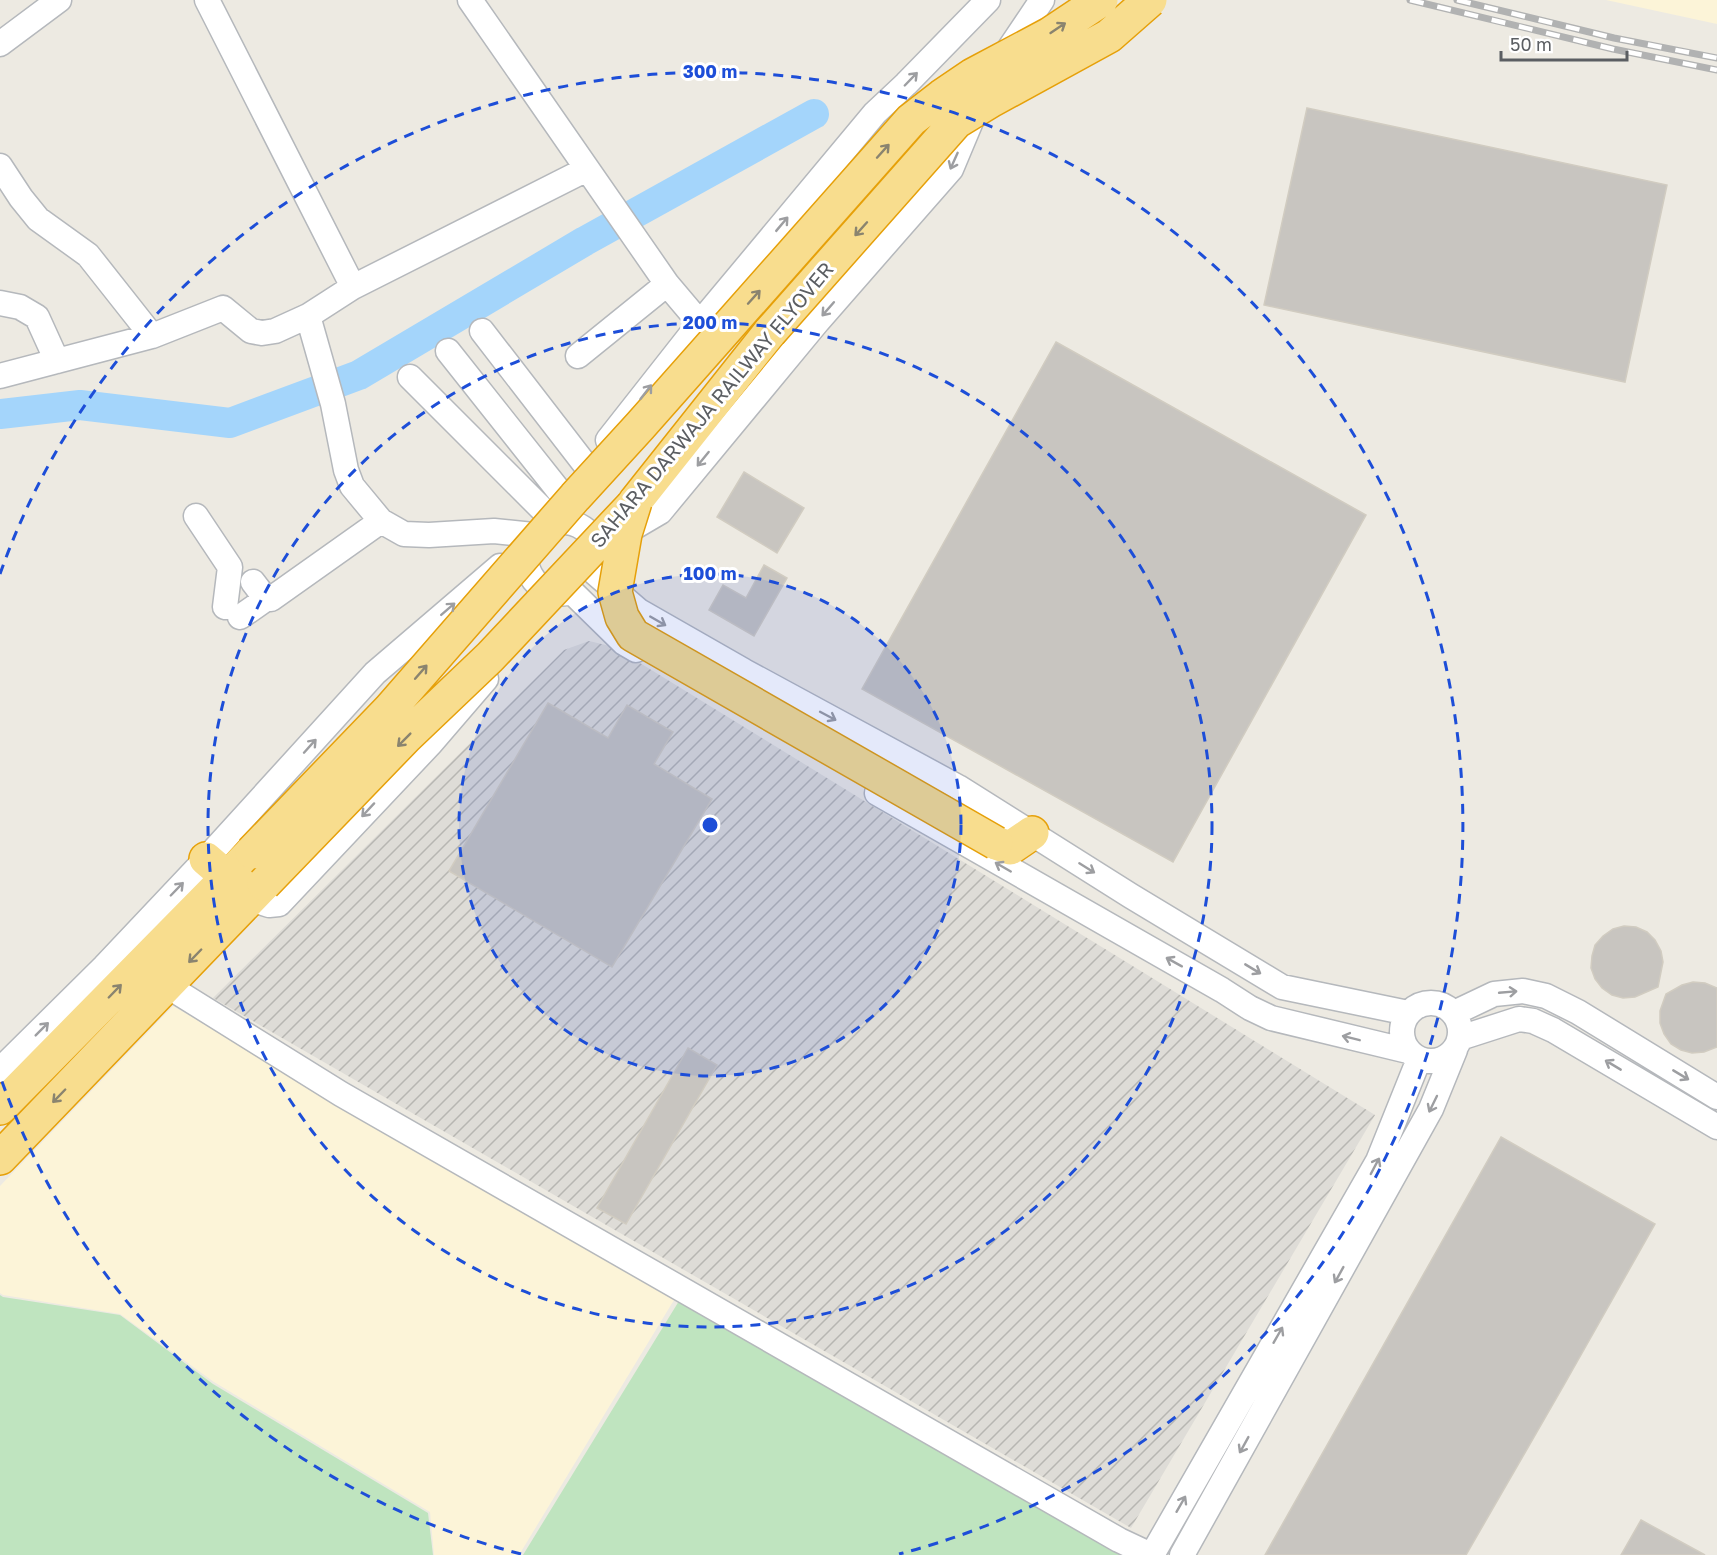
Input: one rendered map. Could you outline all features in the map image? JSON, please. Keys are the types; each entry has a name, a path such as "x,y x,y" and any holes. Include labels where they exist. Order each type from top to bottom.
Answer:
{"highway":[{"name":"SAHARA DARWAJA RAILWAY FLYOVER","path":"237,880 252,852 389,710 567,506 911,120 973,75 1050,34 1101,0"},
{"name":"SAHARA DARWAJA RAILWAY FLYOVER","path":"237,880 406,737 490,657 654,481 770,332 956,122 1109,36 1150,0"},
{"path":"635,502 625,534 605,582 633,635 996,843 1010,848 1032,833"},
{"path":"0,1158 166,985 237,880"},
{"path":"0,1108 237,880"}],"street":[{"path":"0,44 32,8 59,0"},
{"path":"207,0 353,287"},
{"path":"470,0 667,284 700,323"},
{"path":"605,582 566,593 550,592 540,587 532,579 525,562 539,533 562,496 700,323 875,113 988,0"},
{"path":"597,549 660,512 818,321 951,169 987,82 1042,0"},
{"path":"931,59 953,69 972,120"},
{"path":"0,166 38,219 88,255 152,336"},
{"path":"0,376 152,336 223,308 251,331 262,333 275,331 308,316 353,287 587,169"},
{"path":"578,356 667,284"},
{"path":"0,303 20,307 38,317 57,361"},
{"path":"308,316 333,404 346,470 352,486 381,521 404,534 429,535 495,531 539,533"},
{"path":"482,331 587,466"},
{"path":"448,351 562,496"},
{"path":"410,377 539,533"},
{"path":"196,516 230,567 232,612 260,591 271,599 381,521"},
{"path":"0,1070 104,967 237,880 375,673 539,533 567,521 584,528 593,537 605,582 648,616 958,787 1282,987 1408,1013"},
{"path":"237,880 268,905 279,904 431,743 566,593"},
{"path":"566,593 624,643 940,831 1271,1018 1432,1061 1444,1059 1457,1044 1519,1019 1533,1022 1553,1030 1717,1127"},
{"path":"166,985 341,1094 1119,1540 1152,1555 1378,1161 1414,1055"},
{"path":"1454,1013 1494,994 1523,991 1546,996 1578,1012 1717,1097"},
{"path":"1182,1555 1431,1109 1457,1044 1460,1025 1454,1013 1444,1005 1431,1002 1418,1005 1408,1013 1402,1026 1402,1039 1414,1055"}],"shaded area":[{"path":"1606,0 1717,0 1717,24"},
{"path":"589,641 614,647 1375,1115 1131,1528 213,998 564,650"},
{"path":"173,1006 674,1300 519,1555 434,1555 430,1512 214,1382 120,1314 0,1293 0,1186"}],"green space":[{"path":"0,1295 120,1315 213,1384 428,1513 433,1555 0,1555"},
{"path":"679,1301 1126,1555 523,1555"}],"building":[{"path":"1307,108 1667,185 1625,382 1264,305"},
{"path":"1056,342 1366,515 1173,862 862,689"},
{"path":"744,472 804,508 777,553 717,517"},
{"path":"764,565 787,578 754,636 709,610 723,585 746,598"},
{"path":"548,703 608,738 627,705 673,732 654,764 712,799 612,967 449,871"},
{"path":"1624,926 1636,927 1647,932 1661,951 1663,962 1658,987 1635,997 1623,998 1612,995 1602,988 1591,968 1595,945 1613,929"},
{"path":"1693,982 1705,983 1717,988 1717,1047 1704,1052 1692,1053 1671,1044 1660,1023 1660,1011 1666,994"},
{"path":"688,1048 717,1065 626,1224 597,1208"},
{"path":"1501,1137 1655,1224 1466,1555 1265,1555"},
{"path":"1641,1520 1705,1555 1621,1555"}],"waterway":[{"path":"0,414 80,405 230,423 359,375 585,241 814,114"}],"railway":[{"path":"1410,0 1613,49 1717,70"},
{"path":"1457,0 1614,38 1717,58"}]}
